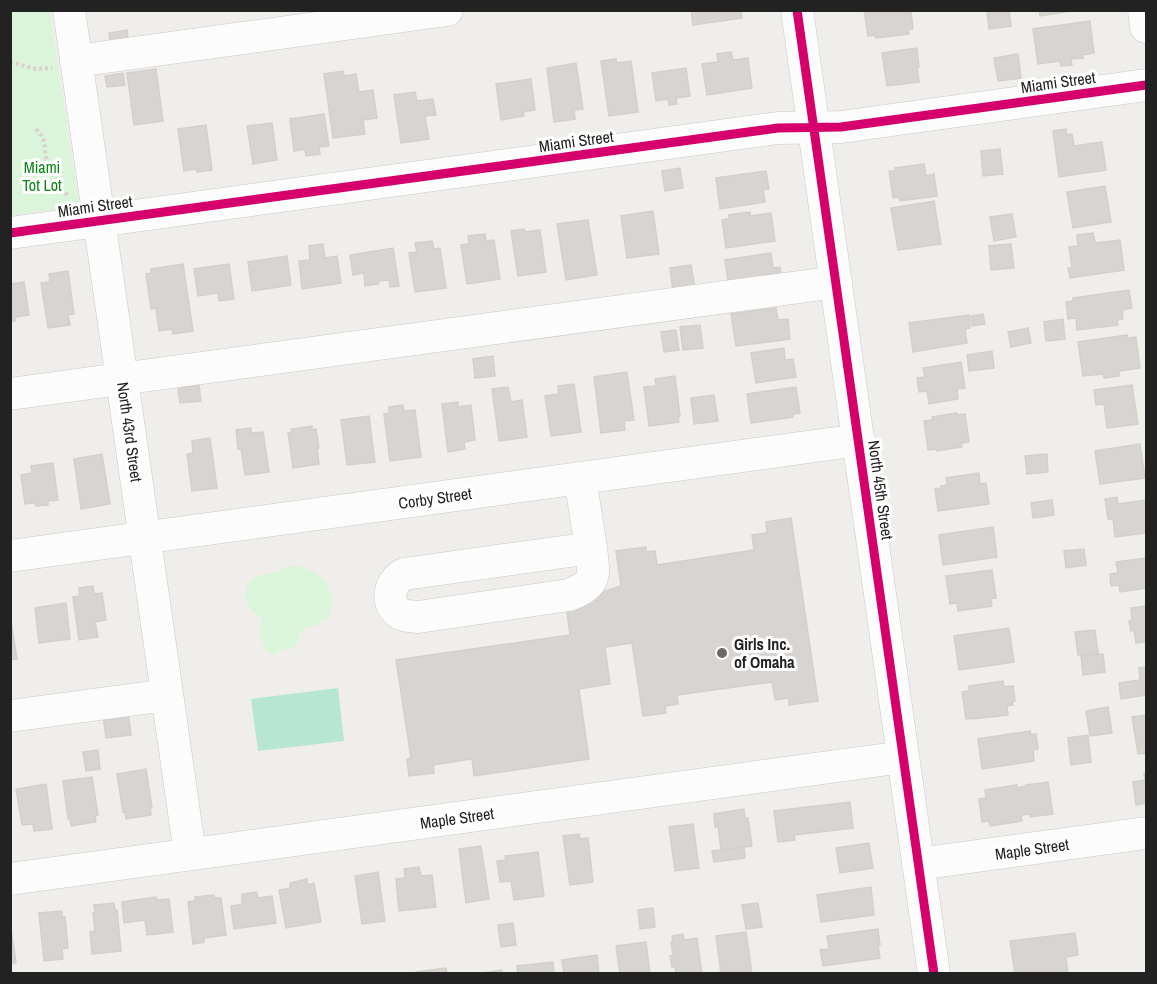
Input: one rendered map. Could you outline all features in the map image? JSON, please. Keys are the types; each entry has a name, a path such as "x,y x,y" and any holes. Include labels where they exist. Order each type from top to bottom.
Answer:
{"street":[{"name":"North 43rd Street","path":"69,10 67,64 99,220 190,854"},
{"path":"67,64 447,10"},
{"name":"North 45th Street","path":"797,10 934,974"},
{"path":"1144,10 1146,27"},
{"name":"Miami Street","path":"10,233 777,128 841,127 1146,85"},
{"path":"10,394 836,282"},
{"name":"Corby Street","path":"10,556 859,440"},
{"path":"580,478 591,548 593,572 591,582 582,590 570,595 418,617 406,616 397,612 392,602 391,587 397,578 404,574 591,548"},
{"path":"10,716 167,695"},
{"name":"Maple Street","path":"10,879 903,757"},
{"name":"Maple Street","path":"918,864 1146,833"}],"path":[{"path":"10,62 36,69 67,64"},
{"path":"36,129 45,138 45,153 51,172 58,184 74,201"}],"green space":[{"name":"Miami Tot Lot","path":"10,11 50,11 79,206 11,215"},
{"path":"291,566 310,570 321,577 329,588 332,603 329,618 317,626 310,626 299,632 294,647 274,655 262,643 260,628 263,617 251,609 246,598 246,591 252,580 258,576 271,574"},
{"path":"338,688 344,741 258,751 251,699"}],"building":[{"path":"691,10 741,10 742,18 693,25"},
{"path":"864,10 911,12 913,29 908,29 909,34 876,38 875,35 868,36"},
{"path":"1009,10 1011,26 989,29 987,11"},
{"path":"1039,10 1078,10 1040,16"},
{"path":"1090,21 1094,53 1083,55 1083,58 1071,59 1072,65 1061,66 1060,61 1038,64 1033,29"},
{"path":"127,30 129,45 111,48 109,33"},
{"path":"917,48 919,82 887,86 882,53"},
{"path":"731,52 733,60 748,58 752,88 707,95 702,64 718,62 717,54"},
{"path":"1018,54 1021,78 998,81 994,58"},
{"path":"616,59 617,63 631,61 638,112 609,116 601,61"},
{"path":"576,63 583,109 574,110 575,119 554,122 547,68"},
{"path":"686,68 690,96 676,98 677,104 669,105 668,99 656,101 652,73"},
{"path":"156,69 163,121 134,125 127,73"},
{"path":"343,71 344,76 356,74 359,92 373,90 377,118 363,120 365,134 333,138 324,74"},
{"path":"123,73 125,85 107,87 105,76"},
{"path":"531,79 535,110 523,112 524,116 501,120 496,84"},
{"path":"415,92 417,101 433,99 436,115 425,116 429,139 401,143 394,95"},
{"path":"324,114 329,146 319,147 320,154 306,156 305,149 294,151 290,119"},
{"path":"272,123 277,160 253,164 247,126"},
{"path":"206,125 212,170 184,171 178,129"},
{"path":"1066,129 1067,135 1072,134 1074,146 1102,142 1106,170 1059,177 1053,131"},
{"path":"1000,149 1003,174 983,176 981,151"},
{"path":"924,164 926,176 934,174 937,196 900,201 899,197 893,198 889,171"},
{"path":"680,168 683,188 665,191 662,171"},
{"path":"766,171 769,189 763,190 765,202 720,209 716,178"},
{"path":"1105,186 1111,222 1073,228 1067,192"},
{"path":"934,201 941,244 898,250 891,208"},
{"path":"653,211 659,254 627,258 621,216"},
{"path":"750,212 750,216 771,213 775,241 726,248 722,220 729,219 729,215"},
{"path":"1012,214 1016,237 994,241 990,217"},
{"path":"588,220 597,275 566,280 557,224"},
{"path":"524,229 525,232 540,230 546,272 518,276 511,231"},
{"path":"1093,233 1095,243 1120,240 1124,270 1070,278 1068,268 1072,268 1069,247 1078,246 1077,235"},
{"path":"485,234 486,241 494,240 500,279 467,284 461,245 469,244 468,236"},
{"path":"432,241 434,249 440,248 446,288 415,292 409,253 417,252 415,243"},
{"path":"323,244 325,258 337,256 341,283 302,289 299,261 310,260 309,246"},
{"path":"1011,244 1014,268 991,270 989,246"},
{"path":"393,248 399,286 390,287 389,280 365,286 364,273 353,275 350,255"},
{"path":"771,253 773,268 780,267 782,282 729,290 725,260"},
{"path":"287,256 291,285 252,291 248,262"},
{"path":"183,264 193,331 173,334 172,329 159,331 156,308 151,309 146,274 151,273 151,269"},
{"path":"229,264 234,299 219,301 218,293 198,296 194,269"},
{"path":"691,265 695,288 673,291 670,268"},
{"path":"68,271 74,314 68,315 70,325 48,328 41,283 50,282 49,274"},
{"path":"24,282 29,315 15,317 15,321 10,321 10,284"},
{"path":"1129,290 1132,308 1122,310 1123,319 1117,320 1118,325 1077,330 1076,318 1068,319 1066,302 1073,301 1073,298"},
{"path":"776,308 778,320 788,319 790,339 736,346 731,314"},
{"path":"983,314 985,324 972,326 971,316"},
{"path":"969,315 970,328 965,329 967,343 913,352 909,323"},
{"path":"1063,319 1065,339 1046,341 1044,322"},
{"path":"700,325 703,348 683,350 680,327"},
{"path":"1028,328 1031,343 1011,347 1008,332"},
{"path":"676,330 679,350 664,352 661,332"},
{"path":"1127,335 1128,338 1136,337 1140,368 1119,371 1119,376 1104,378 1103,374 1083,376 1078,342"},
{"path":"784,348 785,360 793,359 796,377 756,383 751,353"},
{"path":"992,351 994,368 969,371 967,355"},
{"path":"493,356 495,376 475,378 473,359"},
{"path":"961,362 965,388 957,389 958,399 929,404 927,391 919,392 917,378 925,377 923,368"},
{"path":"627,372 634,420 624,421 625,430 601,433 594,377"},
{"path":"675,376 679,422 649,426 644,387 656,386 655,379"},
{"path":"574,384 581,432 551,436 545,396 559,394 558,386"},
{"path":"199,385 201,401 180,403 178,389"},
{"path":"1132,385 1138,424 1107,428 1104,404 1096,405 1094,390"},
{"path":"508,387 511,402 522,400 527,437 499,441 492,389"},
{"path":"796,387 800,413 793,414 793,417 751,423 747,394"},
{"path":"714,395 718,421 694,424 691,398"},
{"path":"458,402 458,407 471,405 475,440 464,442 465,449 448,452 442,404"},
{"path":"403,405 404,411 415,410 421,457 390,461 384,414 389,413 389,407"},
{"path":"957,413 957,415 965,414 969,442 961,443 962,447 928,450 924,421 932,420 932,417"},
{"path":"369,416 375,462 347,465 341,420"},
{"path":"312,426 312,430 316,429 319,464 293,468 288,433 292,433 291,429"},
{"path":"251,428 251,433 263,432 269,472 245,475 236,430"},
{"path":"210,438 217,488 192,491 187,454 193,453 192,441"},
{"path":"1140,444 1145,478 1100,484 1095,451"},
{"path":"102,454 110,504 81,509 74,459"},
{"path":"1047,454 1048,472 1027,474 1025,456"},
{"path":"53,463 58,500 48,501 48,505 25,504 21,475 32,473 31,466"},
{"path":"979,473 980,484 986,483 989,504 938,511 935,489 947,485 946,478"},
{"path":"1117,497 1118,504 1146,500 1146,533 1115,537 1113,519 1108,519 1105,499"},
{"path":"1052,500 1054,515 1033,518 1031,503"},
{"name":"Girls Inc. of Omaha","path":"791,518 818,701 789,705 789,698 775,700 772,682 677,695 678,704 665,706 666,713 643,716 632,643 605,647 610,684 579,689 589,759 474,776 472,759 433,765 434,773 409,776 407,759 411,758 396,660 570,635 566,604 621,586 616,551 646,547 646,552 655,551 657,565 754,550 752,535 767,533 766,522"},
{"path":"993,527 997,557 943,565 939,535"},
{"path":"1084,549 1086,565 1066,568 1064,551"},
{"path":"1146,558 1146,588 1120,592 1119,585 1111,586 1110,574 1118,573 1116,562"},
{"path":"992,570 996,598 991,599 992,606 958,611 957,603 950,604 946,576"},
{"path":"93,586 94,594 102,593 106,620 95,622 98,637 79,640 73,597 80,596 79,588"},
{"path":"66,603 70,639 39,643 35,608"},
{"path":"1146,606 1146,642 1136,643 1134,630 1131,631 1129,621 1132,620 1131,608"},
{"path":"10,615 17,659 10,660"},
{"path":"1009,628 1014,662 959,670 954,636"},
{"path":"1095,630 1098,653 1078,655 1075,632"},
{"path":"1103,654 1105,672 1083,675 1081,656"},
{"path":"1146,667 1146,695 1121,699 1119,683 1140,680 1139,668"},
{"path":"1003,681 1004,687 1013,686 1015,701 1012,702 1013,705 1007,706 1008,715 966,719 962,692 969,691 969,686"},
{"path":"1108,707 1112,733 1090,736 1086,711"},
{"path":"128,713 131,735 106,738 103,716"},
{"path":"1146,715 1146,753 1138,754 1132,717"},
{"path":"1030,731 1031,735 1036,734 1038,749 1033,750 1034,761 982,769 978,739"},
{"path":"1088,735 1091,762 1071,765 1068,738"},
{"path":"98,750 100,769 86,771 83,752"},
{"path":"146,769 151,815 126,819 117,774"},
{"path":"1146,773 1146,803 1136,805 1133,782 1145,780 1144,774"},
{"path":"92,777 98,815 95,815 96,822 71,826 63,781"},
{"path":"1048,782 1053,814 1030,817 1030,814 1021,815 1022,821 990,826 989,821 982,822 979,799 986,798 985,790 1017,785 1017,788"},
{"path":"46,784 52,829 34,831 33,824 22,825 16,789"},
{"path":"850,802 853,828 794,835 795,840 778,842 774,811"},
{"path":"744,809 745,818 748,818 752,846 721,850 714,814"},
{"path":"693,824 699,868 675,871 669,827"},
{"path":"579,834 580,839 588,838 593,882 570,885 563,836"},
{"path":"869,843 873,868 840,873 836,848"},
{"path":"481,846 489,899 466,903 459,849"},
{"path":"744,847 745,858 714,862 712,851"},
{"path":"538,852 544,896 514,900 511,881 500,882 497,861 506,860 505,856"},
{"path":"419,867 421,876 432,875 436,907 399,911 396,879 405,878 404,869"},
{"path":"378,872 385,921 362,924 355,876"},
{"path":"307,879 308,885 314,883 321,922 286,928 279,890 290,888 290,883"},
{"path":"871,887 874,915 821,922 817,895"},
{"path":"257,892 258,898 272,896 276,923 234,929 231,906 242,904 242,894"},
{"path":"214,895 214,898 221,898 226,935 204,938 204,942 193,944 188,902 195,901 195,897"},
{"path":"156,897 157,900 169,899 173,932 147,935 145,920 124,923 122,902"},
{"path":"114,903 115,910 117,910 121,951 92,954 90,932 95,931 94,905"},
{"path":"758,903 762,927 746,929 742,905"},
{"path":"653,908 655,927 640,929 638,910"},
{"path":"62,911 62,917 65,917 68,948 62,949 63,959 44,961 39,913"},
{"path":"10,922 16,963 10,964"},
{"path":"513,923 516,945 501,947 498,925"},
{"path":"878,929 880,958 823,966 820,950 829,949 827,936"},
{"path":"746,932 752,974 721,974 716,936"},
{"path":"1075,933 1078,955 1066,957 1068,974 1015,974 1010,941"},
{"path":"683,934 684,940 697,938 702,974 676,974 675,967 672,967 670,956 673,955 672,936"},
{"path":"646,942 650,974 620,974 616,946"},
{"path":"597,955 599,974 564,974 562,960"},
{"path":"553,962 554,974 518,974 517,966"},
{"path":"446,968 447,974 416,974 416,972"},
{"path":"502,970 502,974 474,974"}],"cycle path":[{"path":"797,10 934,974"},
{"path":"10,233 778,128 841,127 1146,85"}],"place":[{"name":"Girls Inc. of Omaha","path":"722,653"}]}
